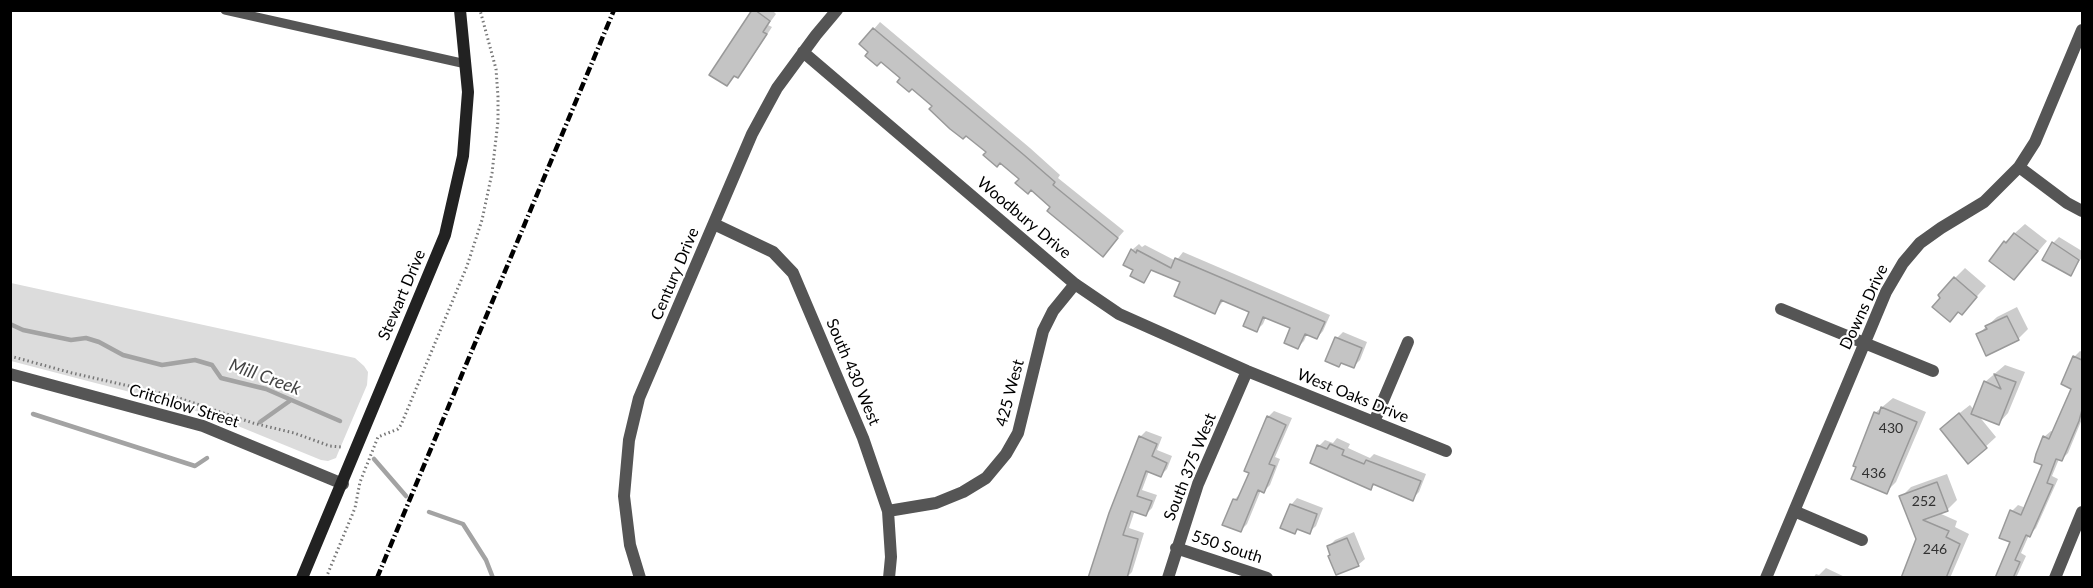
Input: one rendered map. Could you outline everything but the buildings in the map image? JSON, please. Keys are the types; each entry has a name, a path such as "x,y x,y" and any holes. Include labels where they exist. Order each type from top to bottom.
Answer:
{"street":[{"name":"Stewart Drive","path":"302,578 445,235 463,156 468,92 460,10"},
{"name":"Century Drive","path":"640,578 630,545 624,496 629,440 639,398 752,134 777,88 837,10"},
{"name":"Downs Drive","path":"1766,578 1886,292 1903,263 1920,243 1984,202 2019,167 2035,142 2082,30"},
{"name":"Woodbury Drive","path":"803,52 1075,284 1119,314 1247,371"},
{"path":"2019,167 2067,203 2082,211"},
{"name":"South 430 West","path":"714,224 773,252 793,273 863,438 888,511 891,557 889,578"},
{"name":"425 West","path":"888,511 936,503 963,492 986,478 1006,454 1018,433 1043,331 1053,312 1075,284"},
{"path":"1781,309 1933,371"},
{"path":"1374,422 1408,342"},
{"name":"West Oaks Drive","path":"1247,371 1446,451"},
{"name":"South 375 West","path":"1168,578 1198,484 1247,371"},
{"name":"Critchlow Street","path":"10,374 203,426 343,484"},
{"path":"1794,511 1862,540"},
{"path":"2055,578 2082,512"},
{"name":"550 South","path":"1176,548 1267,578"}],"lane":[{"path":"225,10 260,14 466,64"}],"path":[{"path":"326,578 355,508 360,482 378,437 398,429 401,425 467,266 482,220 492,173 498,98 496,69 480,10"},
{"path":"10,356 173,396 253,423 294,433 330,446 342,447"}],"shaded area":[{"path":"11,283 355,358 368,372 367,385 336,458 328,461 321,460 233,424 176,404 11,361"}],"waterway":[{"name":"Mill Creek","path":"10,324 23,330 71,340 86,338 123,355 162,365 195,360 212,365 221,378 266,389 340,421"},
{"path":"260,422 291,400"},
{"path":"33,414 195,466 207,458"},
{"name":"Mill Creek","path":"374,459 406,496"},
{"name":"Mill Creek","path":"429,512 463,524 486,560 493,578"}],"railway":[{"path":"377,578 614,10"}]}
